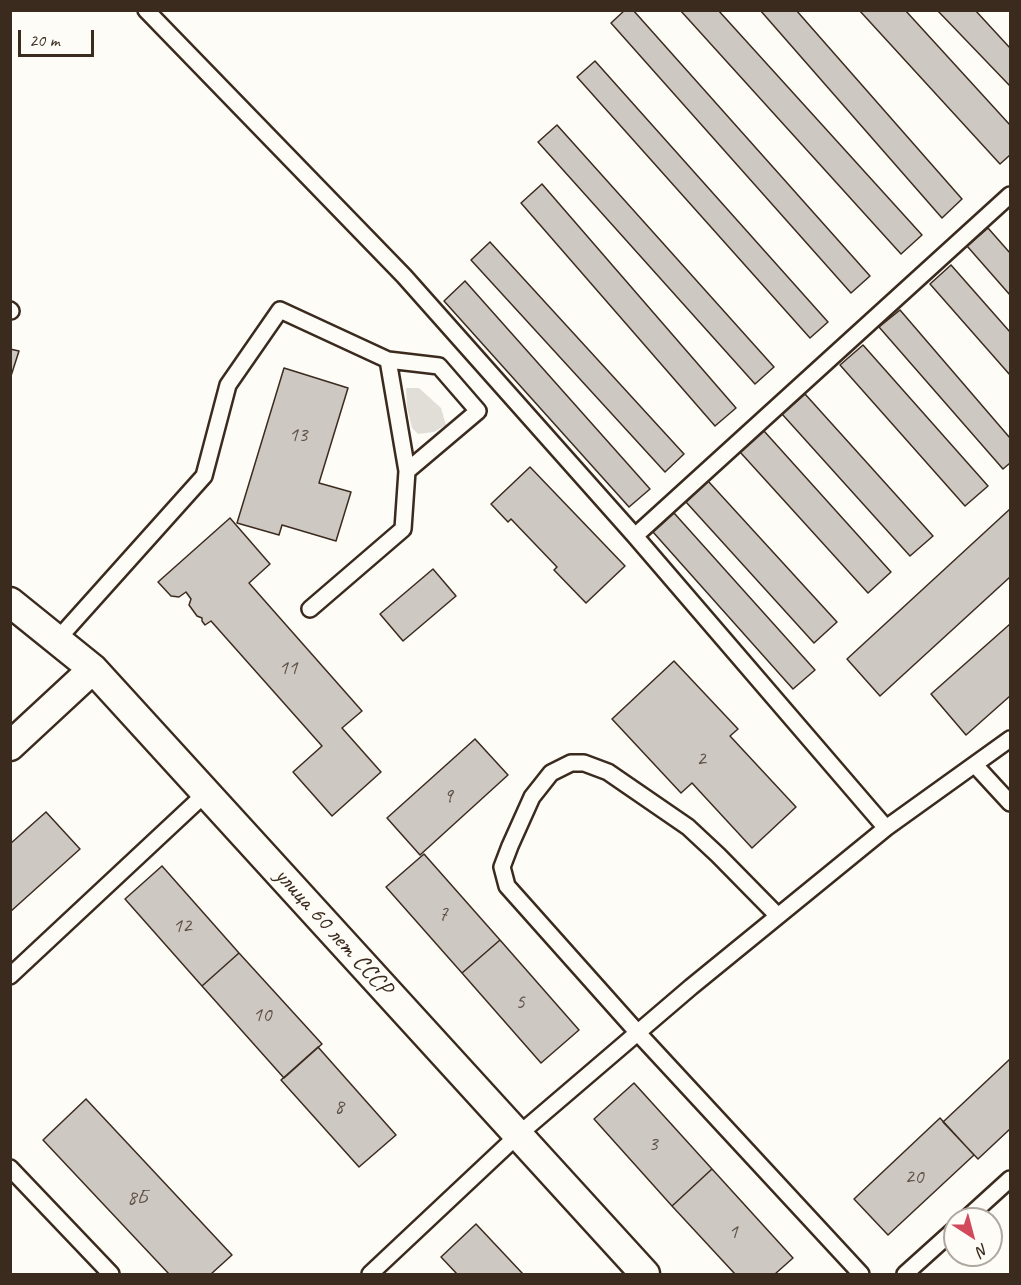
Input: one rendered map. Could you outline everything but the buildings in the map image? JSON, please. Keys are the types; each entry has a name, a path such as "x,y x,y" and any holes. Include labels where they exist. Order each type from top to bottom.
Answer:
{"street":[{"name":"улица 60 лет СССР","path":"10,602 93,669 645,1275"},
{"path":"10,746 93,669"}],"lane":[{"path":"146,10 404,276 635,536 886,828"},
{"path":"635,536 1011,195"},
{"path":"57,640 204,476 228,385 280,310 388,360 439,366 478,411 407,471"},
{"path":"310,609 403,529 407,471 388,360"},
{"path":"370,1275 518,1135 691,987 886,828 1011,740"},
{"path":"778,916 688,827 608,772 584,763 571,763 552,773 532,797 502,867 507,886 638,1033 861,1275"},
{"path":"975,765 1011,803"},
{"path":"10,976 206,793"},
{"path":"10,1168 111,1275"},
{"path":"980,1207 1011,1179"},
{"path":"905,1275 943,1240"}],"shaded area":[{"path":"406,388 419,388 441,408 446,425 434,432 418,434 412,428 407,407"}]}
